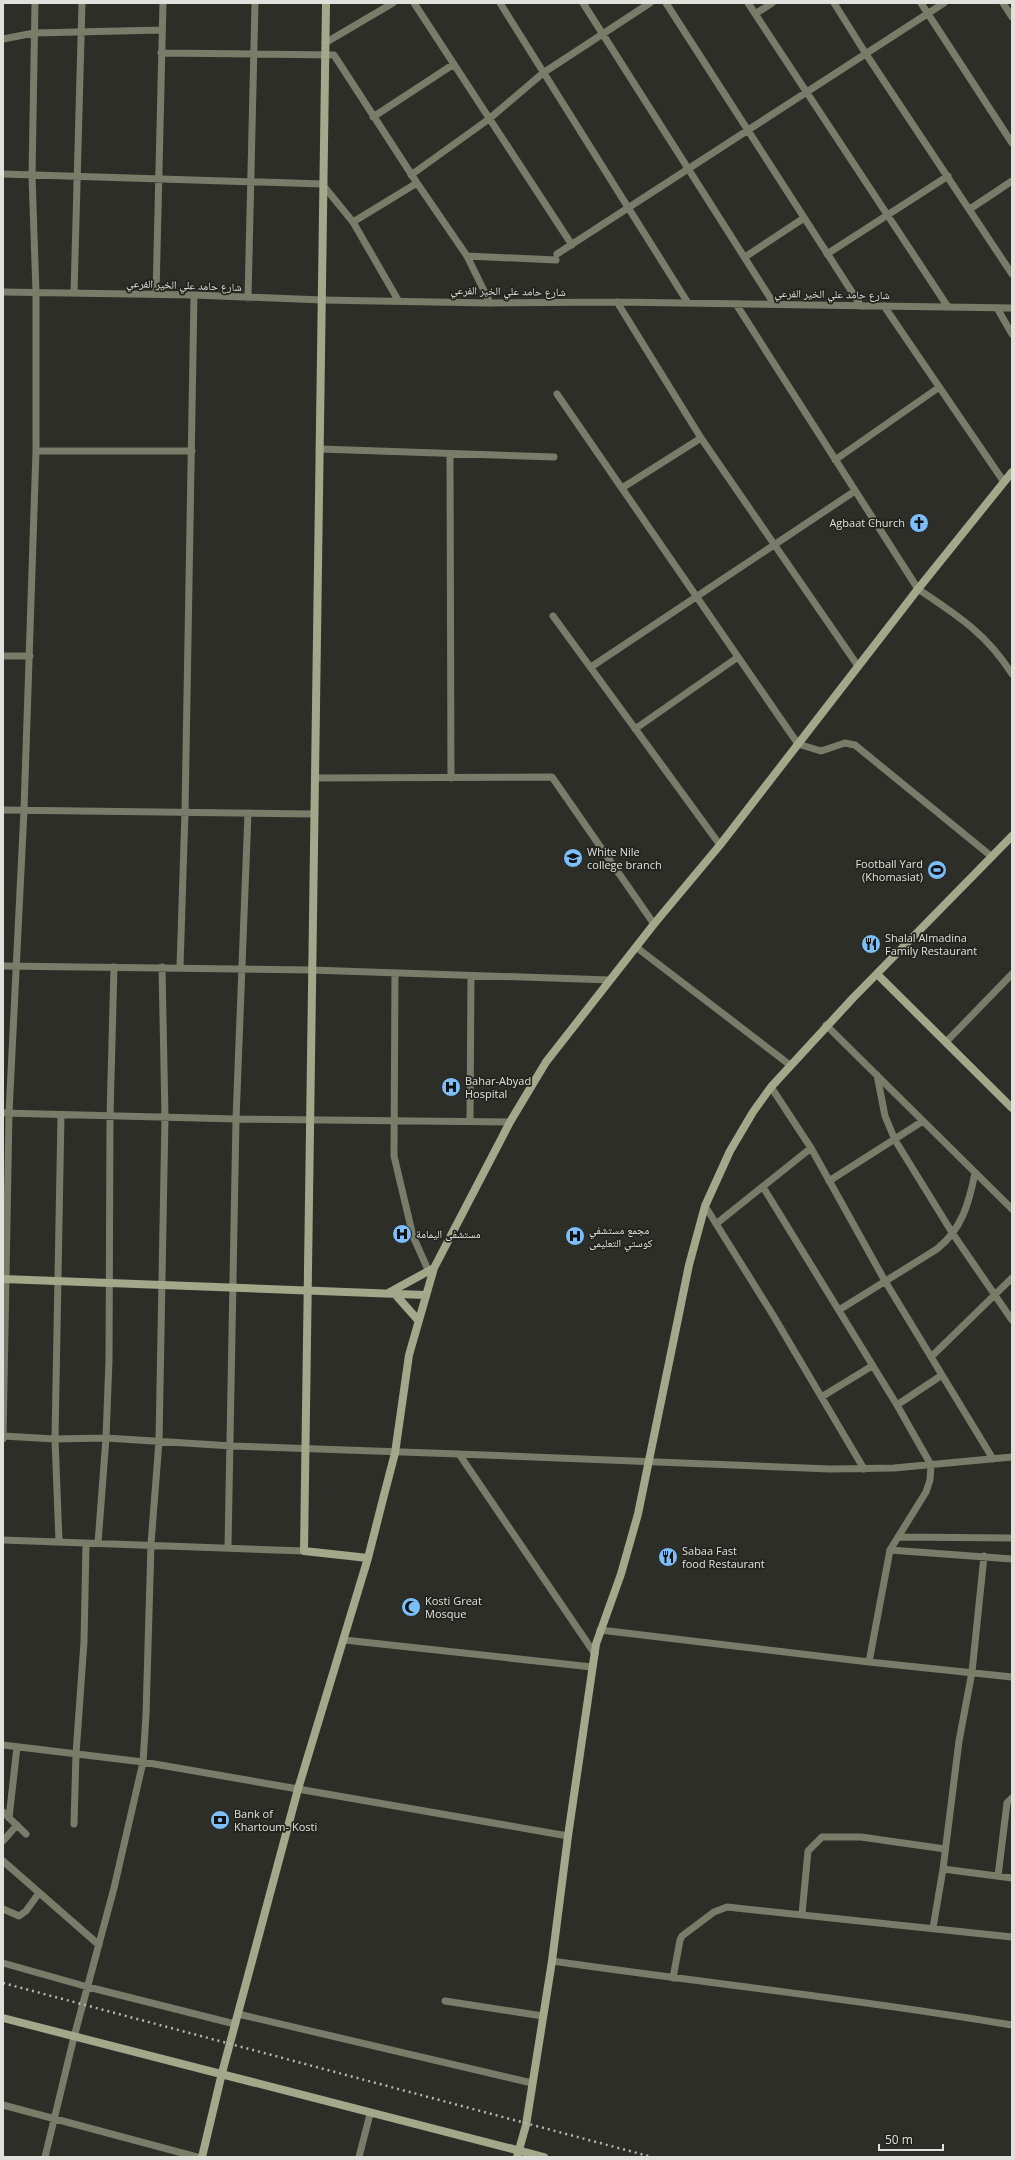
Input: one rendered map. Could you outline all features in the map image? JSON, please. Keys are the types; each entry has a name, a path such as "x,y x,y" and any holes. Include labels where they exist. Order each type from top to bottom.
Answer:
{"main road":[{"path":"326,3 322,184 322,300 315,778 313,814 304,1551 368,1558"},
{"path":"202,2157 222,2073 298,1789 368,1558 395,1453 409,1355 431,1270 510,1122 546,1062 654,924 720,845 918,589 1012,472"},
{"path":"518,2154 526,2124 552,1961 594,1654 600,1630 630,1544 650,1461 689,1265 705,1206 730,1151 753,1112 771,1087 826,1025 1012,836"},
{"path":"877,974 1012,1108"},
{"path":"391,1293 431,1270"},
{"path":"5,1279 161,1284 232,1289 307,1290 425,1295"},
{"path":"391,1293 418,1320"},
{"path":"3,2018 222,2073 518,2154 544,2157"}],"street":[{"path":"3,1439 6,1113 18,966 36,451 36,292 32,176 35,3"},
{"path":"74,293 82,3"},
{"path":"156,294 163,3"},
{"path":"248,298 254,3"},
{"path":"325,43 393,3"},
{"path":"414,3 572,244"},
{"path":"500,3 688,303"},
{"path":"583,3 774,304"},
{"path":"411,175 490,119 543,73 650,3"},
{"path":"666,3 861,306"},
{"path":"748,3 948,307"},
{"path":"755,14 772,3"},
{"path":"834,3 866,54 1012,274"},
{"path":"921,3 1011,139"},
{"path":"467,256 557,257 572,244 944,3"},
{"path":"1003,3 1012,17"},
{"path":"3,40 34,33 162,30"},
{"path":"161,53 334,55 411,175 467,256 490,303"},
{"path":"373,117 454,64"},
{"path":"3,174 251,183 322,184 353,222 398,300"},
{"path":"827,254 948,176"},
{"path":"970,209 1012,181"},
{"path":"353,222 417,183"},
{"path":"745,257 804,218"},
{"name":"شارع حامد علي الخير الفرعي","path":"3,292 156,294 322,300 398,300 490,303 617,302 1012,308"},
{"path":"180,967 186,812 194,295"},
{"path":"617,302 701,438 858,666"},
{"path":"736,304 918,589 965,620 983,636 1000,655 1012,674"},
{"path":"884,306 938,388 1004,482"},
{"path":"997,308 1012,334"},
{"path":"835,460 938,388"},
{"path":"557,394 798,744 821,751 845,743 855,745 991,856"},
{"path":"622,488 701,438"},
{"path":"320,449 554,457"},
{"path":"36,451 192,451"},
{"path":"450,454 451,778"},
{"path":"591,668 773,544 856,491"},
{"path":"553,616 720,845"},
{"path":"3,656 30,656"},
{"path":"635,729 738,657"},
{"path":"315,778 552,777 654,924"},
{"path":"3,810 313,814"},
{"path":"228,1547 232,1446 232,1289 236,1119 248,813"},
{"path":"636,948 790,1065"},
{"path":"3,966 114,968 180,967 311,970 610,980"},
{"path":"45,2157 74,2037 114,1888 142,1762 146,1716 150,1544 159,1441 165,1117 162,967"},
{"path":"98,1543 106,1438 110,1283 110,1116 114,968"},
{"path":"395,974 394,1156 401,1193 414,1241 431,1270"},
{"path":"946,1042 1012,974"},
{"path":"470,1122 471,976"},
{"path":"826,1025 1012,1209"},
{"path":"877,1075 885,1116 894,1140 953,1234 994,1296 1012,1320"},
{"path":"771,1087 811,1148 885,1282 993,1459"},
{"path":"6,1113 236,1119 510,1122"},
{"path":"58,1541 55,1439 61,1115"},
{"path":"829,1182 922,1121"},
{"path":"716,1224 811,1148"},
{"path":"839,1310 937,1249 953,1234 967,1208 975,1173"},
{"path":"763,1187 897,1405 931,1465 930,1480 926,1492 890,1550 869,1662"},
{"path":"705,1206 822,1396 864,1469"},
{"path":"931,1357 1012,1278"},
{"path":"822,1396 872,1366"},
{"path":"897,1405 942,1375"},
{"path":"3,1436 55,1439 106,1438 232,1446 395,1453 864,1469 931,1465 1012,1457"},
{"path":"459,1454 594,1654"},
{"path":"898,1537 1012,1538"},
{"path":"3,1540 58,1541 86,1544 150,1544 304,1551"},
{"path":"74,1824 76,1754 84,1642 86,1544"},
{"path":"890,1550 1012,1559"},
{"path":"933,1928 943,1869 944,1849 959,1741 972,1672 984,1556"},
{"path":"600,1630 869,1662 1012,1676"},
{"path":"344,1640 592,1667"},
{"path":"3,1745 142,1762 568,1836"},
{"path":"10,1818 17,1747"},
{"path":"998,1876 1007,1803 1012,1798"},
{"path":"3,1812 26,1834"},
{"path":"3,1842 17,1826"},
{"path":"802,1914 808,1851 822,1837 861,1837 944,1849"},
{"path":"3,1861 99,1945"},
{"path":"943,1869 1012,1878"},
{"path":"3,1909 19,1916 26,1911 40,1893"},
{"path":"673,1978 682,1936 714,1912 733,1906 1012,1937"},
{"path":"552,1961 918,2009 1012,2025"},
{"path":"3,1963 88,1987 235,2024"},
{"path":"445,2001 543,2016"},
{"path":"238,2014 532,2084"},
{"path":"3,2105 197,2157"},
{"path":"359,2157 370,2114"}],"railway":[{"path":"3,1983 652,2157"}],"place":[{"name":"Agbaat Church","path":"919,523"},
{"name":"White Nile college branch","path":"573,858"},
{"name":"Football Yard (Khomasiat)","path":"937,870"},
{"name":"Shalal Almadina Family Restaurant","path":"871,944"},
{"name":"Bahar-Abyad Hospital","path":"451,1087"},
{"name":"مستشفى اليمامة","path":"402,1234"},
{"name":"مجمع مستشفي كوستي التعليمى","path":"575,1236"},
{"name":"Sabaa Fast food Restaurant","path":"668,1557"},
{"name":"Kosti Great Mosque","path":"411,1607"},
{"name":"Bank of Khartoum- Kosti","path":"220,1820"}]}
